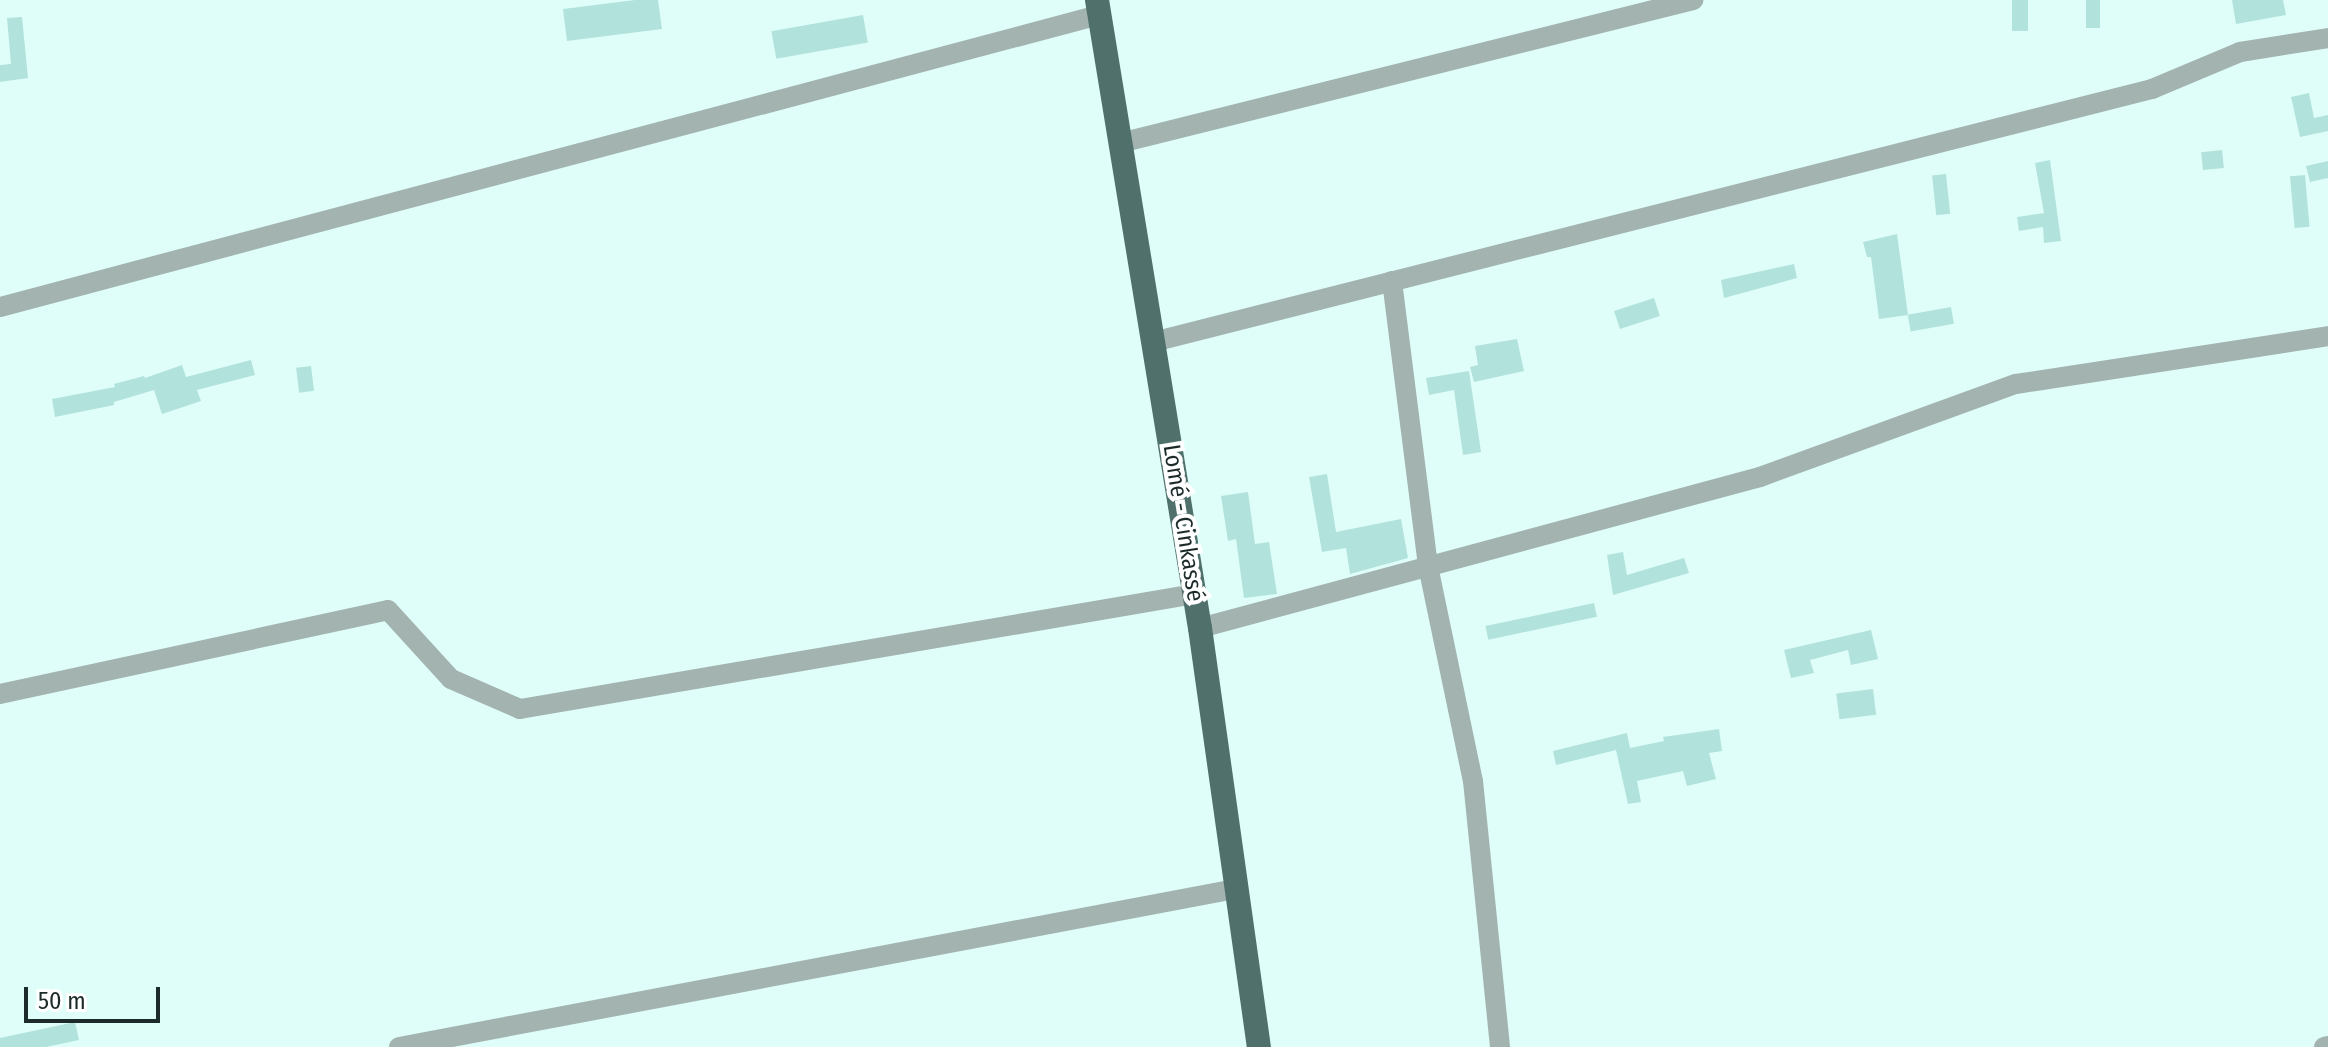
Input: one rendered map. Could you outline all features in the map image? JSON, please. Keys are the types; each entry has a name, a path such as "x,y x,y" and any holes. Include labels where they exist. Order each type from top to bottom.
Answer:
{"highway":[{"name":"Lomé - Cinkassé","path":"1098,7 1195,594 1259,1047"}],"street":[{"path":"1120,143 1693,0"},
{"path":"0,307 1098,7"},
{"path":"1153,342 2152,89 2240,52 2328,38"},
{"path":"1392,281 1428,566 1473,781 1500,1047"},
{"path":"1200,628 1760,477 2016,384 2328,336"},
{"path":"0,694 388,610 451,679 520,709 1195,594"},
{"path":"399,1047 1235,889"}],"building":[{"path":"658,0 662,29 567,41 563,9"},
{"path":"2012,0 2028,0 2028,31 2012,31"},
{"path":"2086,0 2100,0 2100,28 2086,28"},
{"path":"2232,0 2283,0 2286,15 2236,24"},
{"path":"863,15 868,43 776,59 771,31"},
{"path":"22,17 28,78 0,82 0,65 11,64 7,18"},
{"path":"2309,93 2314,118 2328,115 2328,131 2300,137 2291,97"},
{"path":"2222,150 2224,168 2203,170 2201,152"},
{"path":"2050,160 2061,241 2044,243 2043,227 2019,231 2017,217 2044,213 2035,163"},
{"path":"2328,161 2328,178 2310,182 2306,166"},
{"path":"1946,174 1950,214 1936,215 1932,175"},
{"path":"2305,175 2310,227 2295,228 2290,176"},
{"path":"1897,234 1908,315 1879,319 1871,257 1867,257 1863,242"},
{"path":"1794,264 1797,278 1724,298 1721,280"},
{"path":"1654,298 1660,316 1620,329 1614,311"},
{"path":"1951,307 1954,324 1911,331 1908,315"},
{"path":"1517,339 1524,371 1474,382 1470,367 1478,365 1475,346"},
{"path":"251,360 255,375 197,390 201,401 162,414 154,390 114,402 114,405 55,417 52,399 115,387 114,384 145,378 182,365 186,377"},
{"path":"311,366 314,391 299,393 296,368"},
{"path":"1469,371 1481,452 1463,455 1454,390 1429,395 1426,378"},
{"path":"1327,474 1336,532 1401,519 1408,558 1350,574 1346,548 1322,552 1309,477"},
{"path":"1248,492 1255,544 1269,542 1277,594 1244,598 1236,539 1228,541 1221,496"},
{"path":"1623,552 1627,575 1684,558 1689,573 1613,595 1607,555"},
{"path":"1594,603 1597,617 1488,640 1485,626"},
{"path":"1871,630 1878,659 1851,665 1848,650 1810,660 1814,673 1791,678 1784,650"},
{"path":"1873,689 1876,715 1839,719 1836,694"},
{"path":"1719,729 1722,751 1709,753 1716,779 1687,786 1683,771 1637,781 1641,802 1628,804 1616,750 1556,765 1553,751 1627,733 1630,748 1664,741 1663,737"},
{"path":"75,1022 79,1040 46,1047 0,1047 0,1038"}]}
